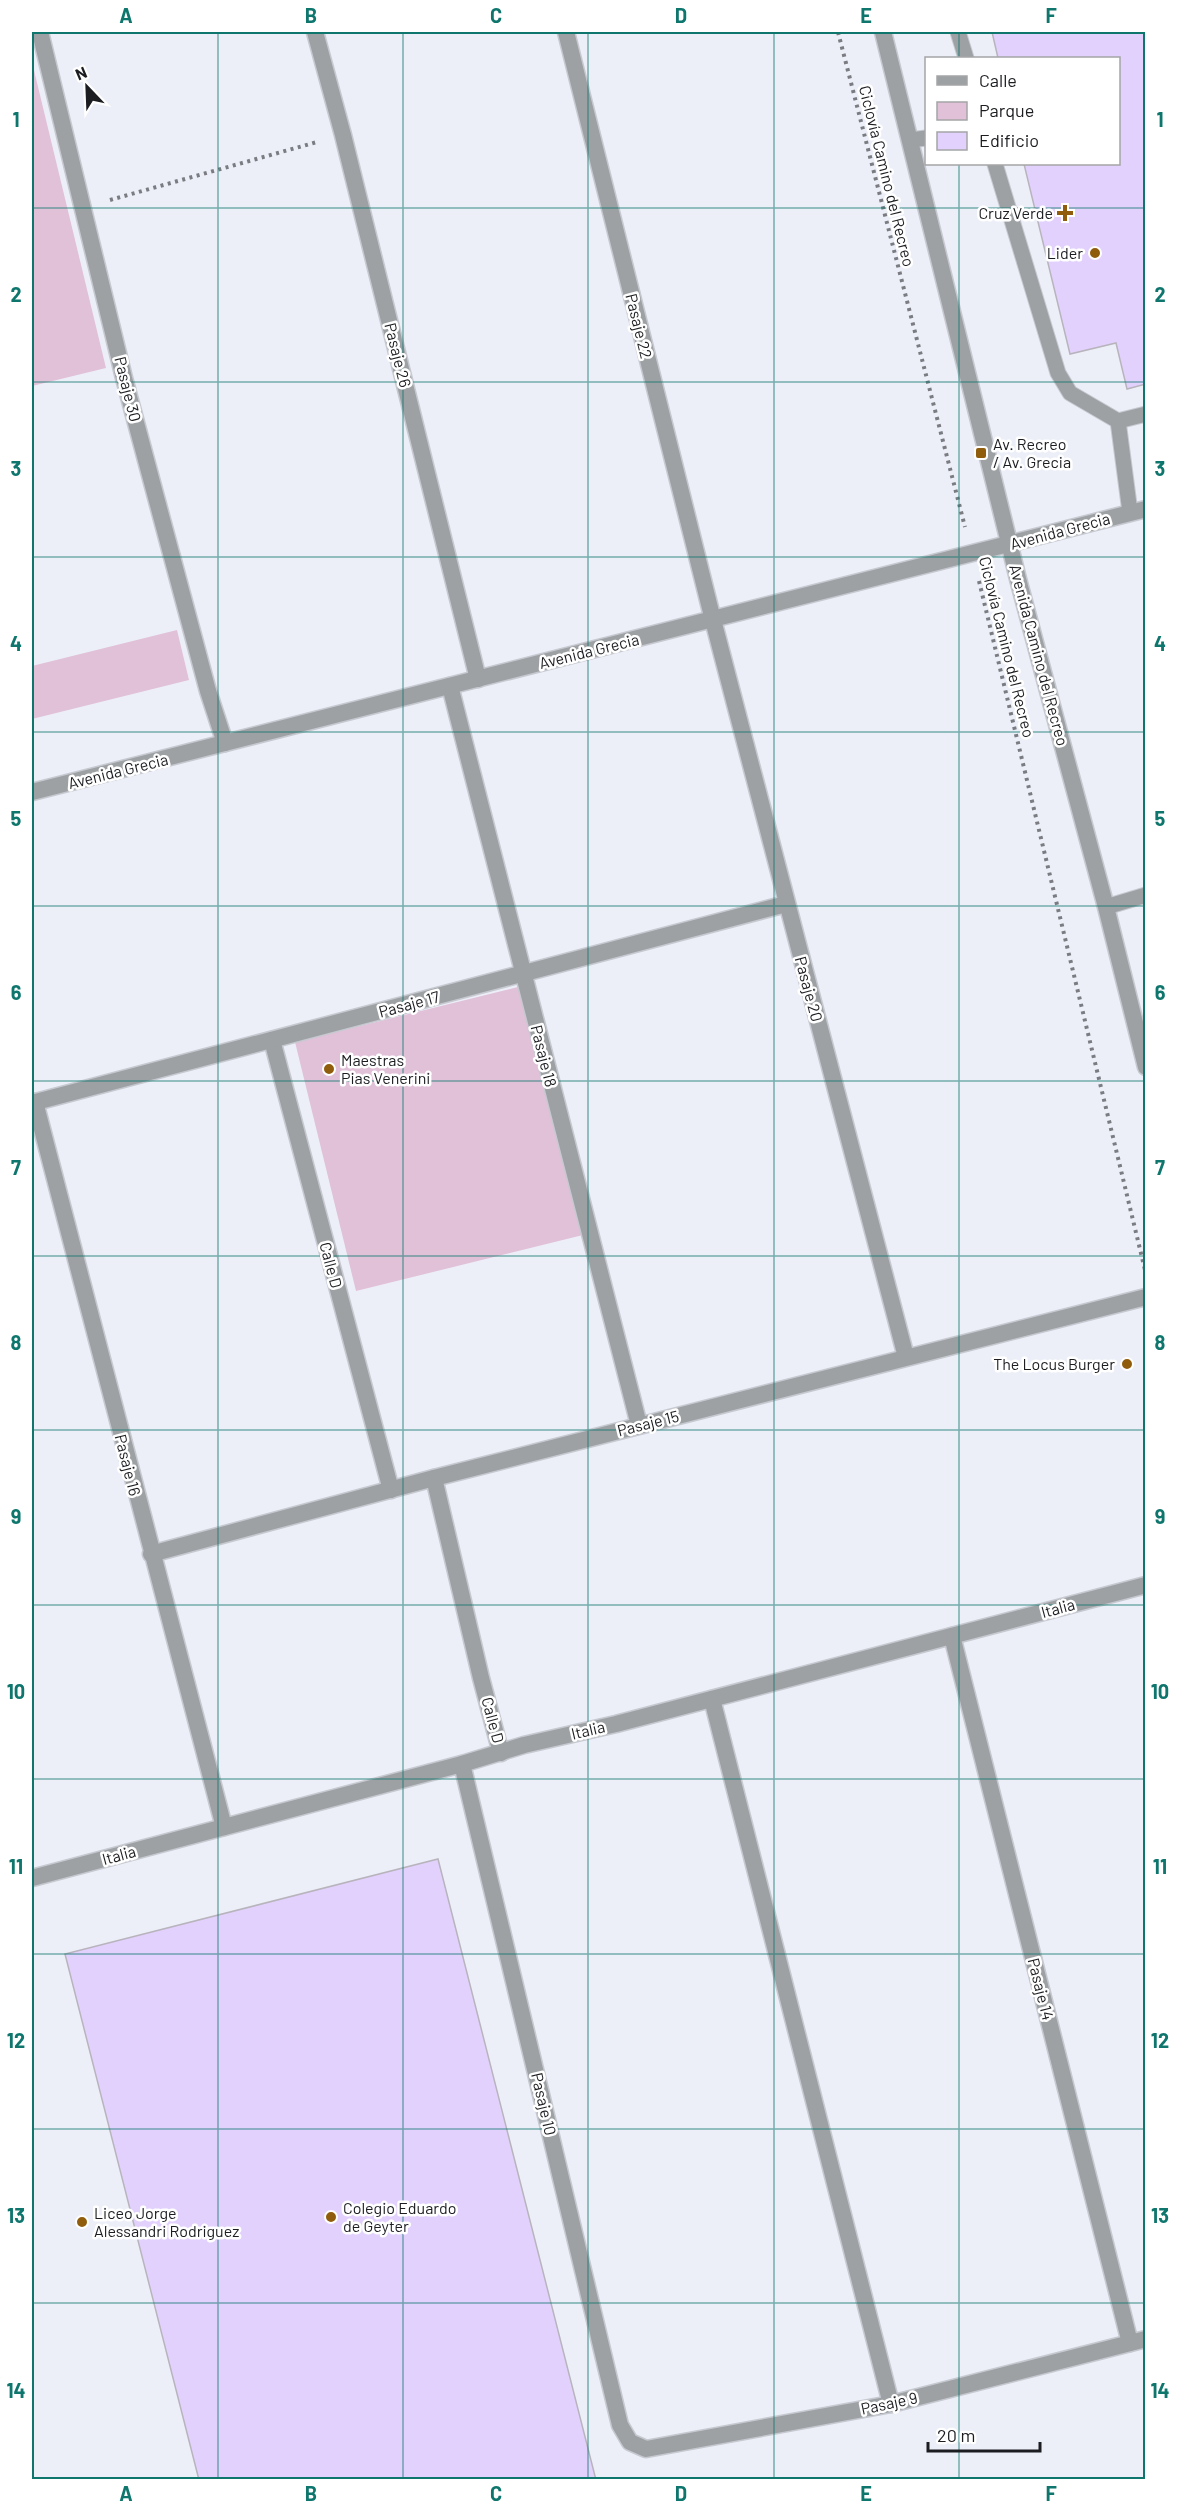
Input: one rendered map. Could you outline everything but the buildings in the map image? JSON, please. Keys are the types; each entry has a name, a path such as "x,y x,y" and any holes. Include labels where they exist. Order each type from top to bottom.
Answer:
{"street":[{"name":"Pasaje 30","path":"40,32 124,378 208,691 225,743"},
{"name":"Pasaje 26","path":"315,32 344,135 478,679"},
{"name":"Pasaje 22","path":"566,32 713,620"},
{"name":"Avenida Camino del Recreo","path":"883,32 918,139 1018,579 1145,1060"},
{"name":"Avenida Grecia","path":"32,792 1138,511"},
{"name":"Pasaje 20","path":"713,620 906,1357"},
{"name":"Pasaje 18","path":"450,686 639,1425"},
{"name":"Pasaje 17","path":"33,1103 786,904"},
{"name":"Calle D","path":"272,1040 391,1490"},
{"name":"Pasaje 16","path":"33,1103 224,1827"},
{"name":"Pasaje 15","path":"151,1554 639,1425 1146,1297"},
{"name":"Calle D","path":"435,1478 481,1678 501,1753"},
{"name":"Italia","path":"32,1878 1146,1585"},
{"name":"Pasaje 14","path":"952,1636 1138,2341"},
{"path":"712,1699 891,2404"},
{"name":"Pasaje 10","path":"462,1764 620,2425 630,2442"},
{"name":"Pasaje 9","path":"630,2442 646,2449 891,2404 1138,2341"}],"lane":[{"path":"958,32 966,57"},
{"path":"995,165 1058,374 1070,393 1118,421 1146,414"},
{"path":"1118,421 1138,511"},
{"path":"1106,907 1146,895"}],"path":[{"name":"Ciclovía Camino del Recreo","path":"838,32 972,554 1146,1271"},
{"path":"84,207 344,135"}],"green space":[{"path":"32,62 106,368 32,386"},
{"path":"177,630 189,680 32,719 32,666"},
{"path":"522,986 583,1235 356,1291 295,1042"}],"place":[{"name":"Cruz Verde","path":"1065,213"},
{"name":"Lider","path":"1095,253"},
{"name":"Av. Recreo / Av. Grecia","path":"981,453"},
{"name":"Maestras Pias Venerini","path":"329,1069"},
{"name":"The Locus Burger","path":"1127,1364"},
{"name":"Colegio Eduardo de Geyter","path":"331,2217"},
{"name":"Liceo Jorge Alessandri Rodriguez","path":"82,2222"}]}
